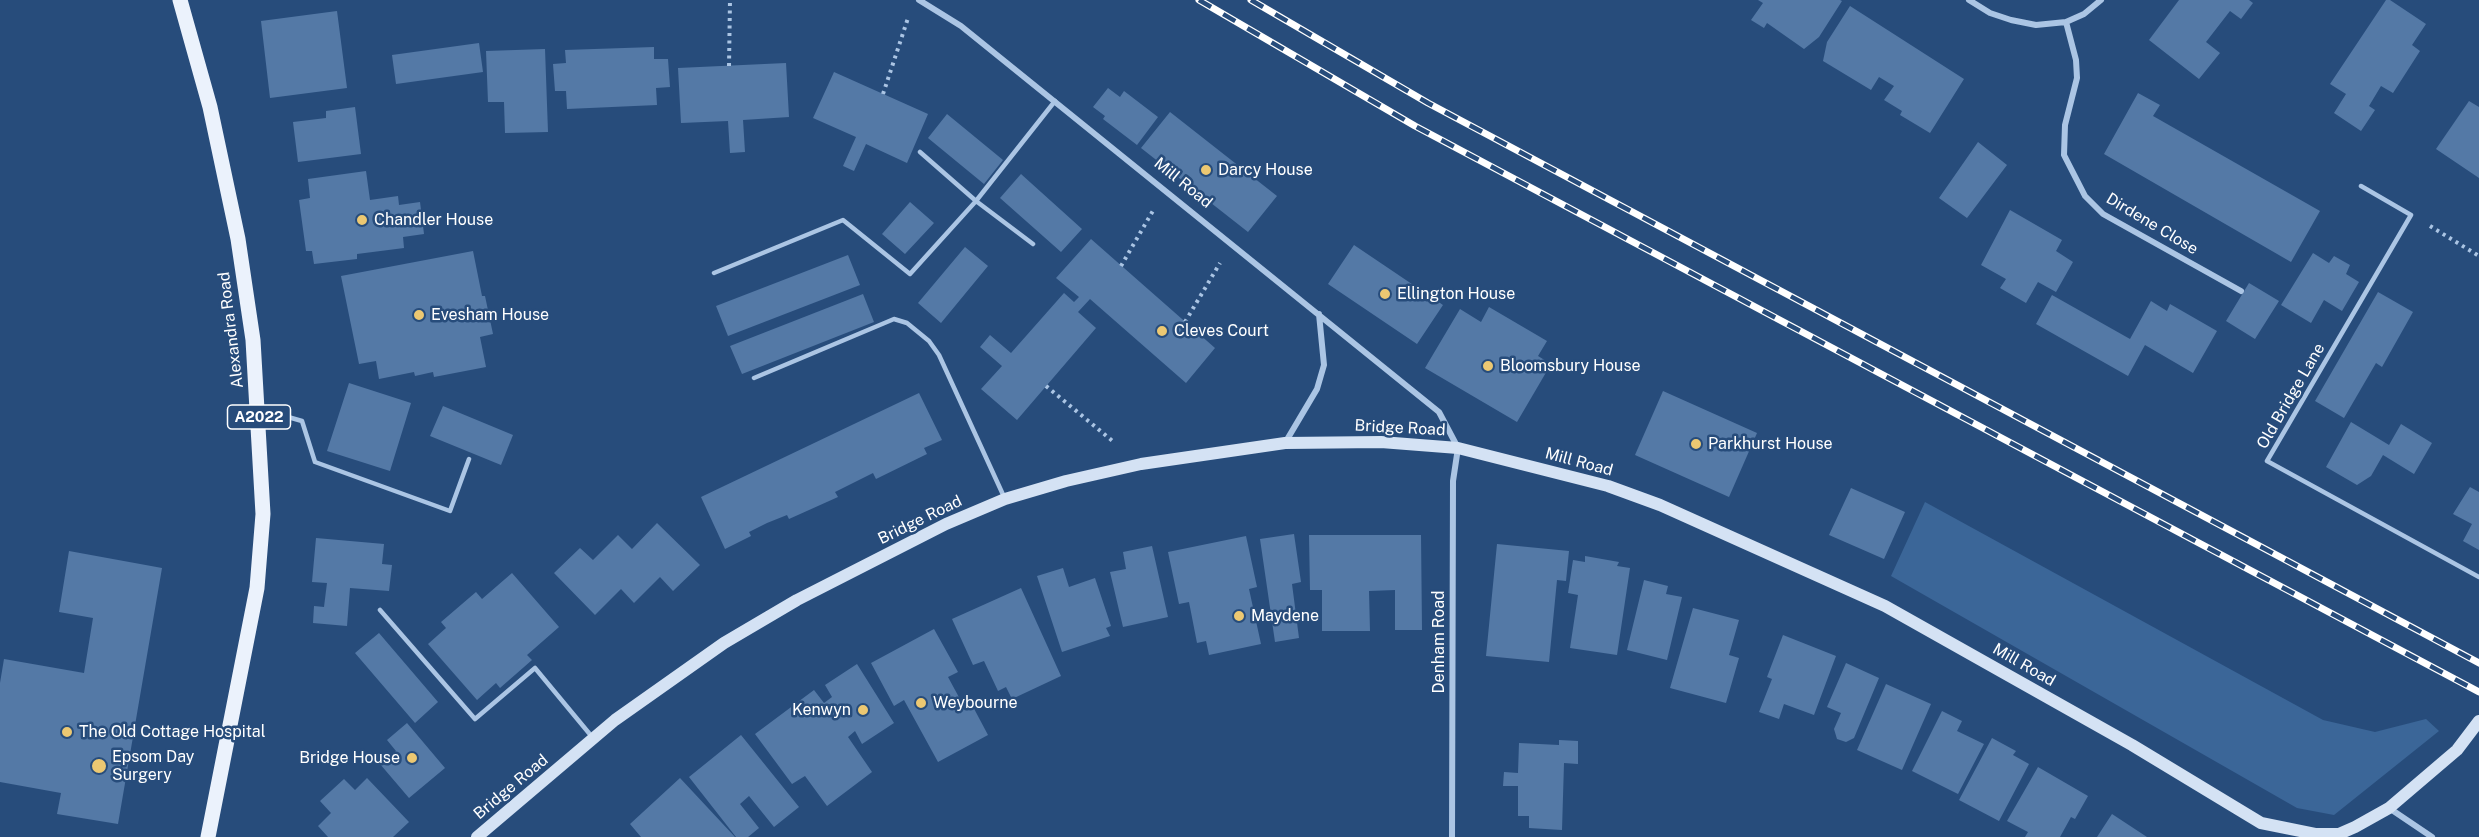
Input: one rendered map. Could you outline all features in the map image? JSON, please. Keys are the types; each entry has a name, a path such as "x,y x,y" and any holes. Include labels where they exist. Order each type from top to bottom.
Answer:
{"main road":[{"name":"Alexandra Road","path":"180,0 210,107 232,207 253,340 263,514 257,588 208,837"},
{"name":"Bridge Road","path":"477,837 615,720 724,643 779,611 946,524 1005,498 1141,464 1285,443 1381,442 1458,448"},
{"name":"Mill Road","path":"1458,448 1608,486 1660,505 1885,606 2132,745 2261,823 2315,835 2339,834 2355,827 2389,808 2457,750 2479,721"}],"street":[{"name":"Mill Road","path":"919,0 961,26 1439,412 1458,448"},
{"path":"1969,0 1990,13 2036,25 2066,22 2084,14 2102,0"},
{"name":"Dirdene Close","path":"2066,22 2076,60 2077,78 2065,125 2064,155 2085,196 2103,214 2241,291"},
{"path":"1285,443 1317,389 1324,365 1319,314"},
{"name":"Denham Road","path":"1452,837 1453,481 1458,448"},
{"path":"2389,808 2432,837"}],"lane":[{"path":"714,273 843,220 910,274 976,201 1055,101"},
{"path":"920,152 976,201 1033,244"},
{"path":"2361,186 2411,215"},
{"name":"Old Bridge Lane","path":"2411,215 2267,461 2479,577"},
{"path":"754,378 894,319 907,323 929,341 939,355 1005,498"},
{"path":"258,408 302,421 315,462 450,511 469,459"},
{"path":"380,610 475,719 535,668 593,739"}],"path":[{"path":"729,66 730,0"},
{"path":"883,94 910,10"},
{"path":"1121,266 1166,190"},
{"path":"2411,215 2479,256"},
{"path":"1185,322 1231,244"},
{"path":"1046,386 1141,464"}],"shaded area":[{"path":"1925,502 2323,720 2375,732 2426,719 2439,731 2334,815 2297,808 1891,576"}],"building":[{"path":"1758,0 1842,1 1819,37 1804,49 1767,23 1764,28 1751,20 1763,3"},
{"path":"2179,0 2249,0 2253,3 2241,19 2230,11 2206,42 2220,53 2199,79 2149,40"},
{"path":"2386,0 2390,0 2426,24 2412,45 2420,51 2393,93 2381,86 2369,106 2375,110 2361,131 2334,113 2346,94 2330,84"},
{"path":"1850,6 1964,79 1930,133 1900,115 1902,111 1884,100 1894,86 1879,77 1871,90 1823,61 1827,42"},
{"path":"337,11 347,88 270,98 261,21"},
{"path":"479,43 483,72 396,84 392,55"},
{"path":"654,47 654,59 668,59 670,87 656,88 657,105 567,109 566,91 555,91 553,64 566,63 565,50"},
{"path":"545,49 548,132 505,133 504,102 488,102 486,51"},
{"path":"786,63 789,117 743,120 745,152 730,153 728,121 681,123 678,68"},
{"path":"834,72 928,114 907,163 866,144 854,171 843,166 856,137 813,118"},
{"path":"1108,88 1120,97 1124,91 1158,117 1137,145 1103,119 1105,116 1093,107"},
{"path":"2138,93 2160,105 2153,116 2320,211 2291,262 2104,154"},
{"path":"2469,101 2479,107 2479,178 2436,149"},
{"path":"355,107 361,154 298,162 293,122 326,118 326,111"},
{"name":"Darcy House","path":"1170,112 1277,196 1248,232 1141,148"},
{"path":"947,114 1003,160 984,184 928,138"},
{"path":"1978,142 2007,165 1967,218 1939,198"},
{"name":"Chandler House","path":"366,171 370,200 398,196 399,205 420,202 424,234 403,237 404,248 357,254 357,259 314,264 312,251 306,251 299,200 310,198 308,179"},
{"path":"1021,174 1082,229 1061,252 1000,198"},
{"path":"910,202 934,223 905,254 882,234"},
{"path":"2010,210 2062,240 2056,251 2073,262 2056,292 2038,282 2026,303 2000,288 2006,279 1981,265"},
{"name":"Cleves Court","path":"1091,239 1215,348 1186,383 1090,299 1078,312 1096,328 1017,420 981,389 1002,366 980,347 990,335 1011,353 1064,293 1074,302 1079,297 1056,278"},
{"name":"Ellington House","path":"1354,245 1443,305 1417,344 1328,284"},
{"path":"965,247 988,266 941,323 918,303"},
{"name":"Evesham House","path":"473,251 493,334 480,337 486,367 434,377 433,372 415,376 414,372 379,379 376,361 359,364 341,276"},
{"path":"2313,253 2329,263 2334,256 2350,265 2346,274 2359,282 2342,311 2324,300 2311,323 2281,305"},
{"path":"848,255 860,285 728,336 716,306"},
{"path":"2249,283 2279,301 2255,339 2226,321"},
{"path":"2378,292 2413,312 2382,367 2376,363 2344,418 2315,401"},
{"path":"863,294 874,322 742,374 730,346"},
{"path":"2052,295 2130,339 2151,301 2167,311 2170,304 2217,331 2193,373 2145,345 2128,376 2036,324"},
{"name":"Bloomsbury House","path":"1489,307 1547,341 1538,356 1551,364 1517,422 1425,368 1460,309 1481,322"},
{"path":"349,383 411,403 390,471 327,451"},
{"name":"Parkhurst House","path":"1663,391 1757,433 1729,497 1635,455"},
{"path":"919,393 942,440 924,448 927,454 876,479 873,473 835,492 838,497 789,519 787,515 767,523 749,532 751,536 725,549 701,497"},
{"path":"443,406 513,435 501,465 430,436"},
{"path":"2351,422 2389,445 2401,424 2432,443 2414,474 2383,455 2371,476 2357,485 2326,467"},
{"path":"2470,487 2479,492 2479,550 2463,541 2472,524 2453,514"},
{"path":"1851,488 1905,512 1884,559 1829,535"},
{"path":"657,523 700,565 673,591 660,577 634,603 621,589 595,615 554,573 580,548 593,560 618,535 632,549"},
{"path":"1294,534 1301,582 1292,584 1299,638 1275,642 1260,539"},
{"path":"1309,535 1421,535 1422,630 1395,630 1395,590 1369,591 1370,631 1322,631 1322,590 1310,590"},
{"path":"1246,536 1257,587 1249,589 1261,644 1209,655 1206,641 1197,643 1189,602 1179,604 1168,552"},
{"path":"316,538 384,544 382,564 392,565 389,591 350,588 347,626 313,623 314,606 324,607 327,583 312,582"},
{"path":"1497,544 1569,551 1566,581 1557,580 1549,662 1486,656"},
{"path":"1152,546 1168,617 1123,627 1110,572 1126,569 1123,552"},
{"name":"The Old Cottage Hospital","path":"69,551 162,568 118,824 57,814 61,793 0,782 0,683 4,659 84,673 93,618 59,612"},
{"path":"1585,556 1619,562 1617,566 1630,568 1617,655 1570,648 1578,595 1568,593 1573,560 1585,562"},
{"path":"1063,568 1069,587 1095,578 1111,626 1106,628 1110,636 1062,652 1037,576"},
{"path":"512,573 559,627 527,655 532,660 500,688 496,683 477,700 428,644 446,628 441,622 476,592 482,599"},
{"path":"1644,580 1668,586 1666,594 1682,597 1667,660 1627,650"},
{"path":"1021,588 1061,676 1012,699 1006,687 998,691 984,661 973,665 952,619"},
{"path":"1693,608 1739,620 1729,655 1739,658 1726,703 1670,688"},
{"path":"934,629 958,672 948,677 961,701 971,703 988,735 938,762 904,700 894,706 871,663"},
{"path":"379,633 438,702 415,723 355,653"},
{"path":"1783,635 1836,656 1814,715 1784,704 1779,719 1759,712 1772,679 1767,677"},
{"path":"1846,663 1879,678 1854,738 1846,742 1837,739 1834,729 1841,713 1827,707"},
{"path":"857,664 894,723 862,744 855,731 848,737 872,772 827,806 805,776 792,784 755,734 814,690 824,703 832,697 825,685"},
{"path":"1886,684 1931,704 1902,770 1857,750"},
{"path":"1942,711 1962,721 1957,731 1984,744 1958,794 1912,771"},
{"name":"Bridge House","path":"407,723 445,768 409,798 380,764 396,751 387,740"},
{"path":"741,735 799,807 774,827 749,796 740,804 759,828 748,837 736,837 689,777"},
{"path":"1992,738 2016,751 2013,755 2029,764 1999,821 1959,800"},
{"path":"1559,740 1578,741 1578,764 1564,763 1562,830 1529,828 1529,816 1518,816 1518,786 1503,786 1504,772 1518,773 1519,743 1559,745"},
{"path":"2038,767 2088,796 2075,819 2071,817 2060,837 2025,837 2028,832 2007,821"},
{"path":"367,778 409,822 393,837 328,837 318,826 331,813 320,801 344,779 355,790"},
{"path":"680,778 735,837 641,837 630,824"},
{"path":"2112,814 2147,837 2097,837"}],"railway":[{"path":"1199,0 1415,126 2479,692"},
{"path":"1251,0 1428,103 2479,663"}],"place":[{"name":"Darcy House","path":"1206,170"},
{"name":"Chandler House","path":"362,220"},
{"name":"Ellington House","path":"1385,294"},
{"name":"Evesham House","path":"419,315"},
{"name":"Cleves Court","path":"1162,331"},
{"name":"Bloomsbury House","path":"1488,366"},
{"name":"Parkhurst House","path":"1696,444"},
{"name":"Maydene","path":"1239,616"},
{"name":"Weybourne","path":"921,703"},
{"name":"Kenwyn","path":"863,710"},
{"name":"The Old Cottage Hospital","path":"67,732"},
{"name":"Bridge House","path":"412,758"},
{"name":"Epsom Day Surgery","path":"99,766"}]}
